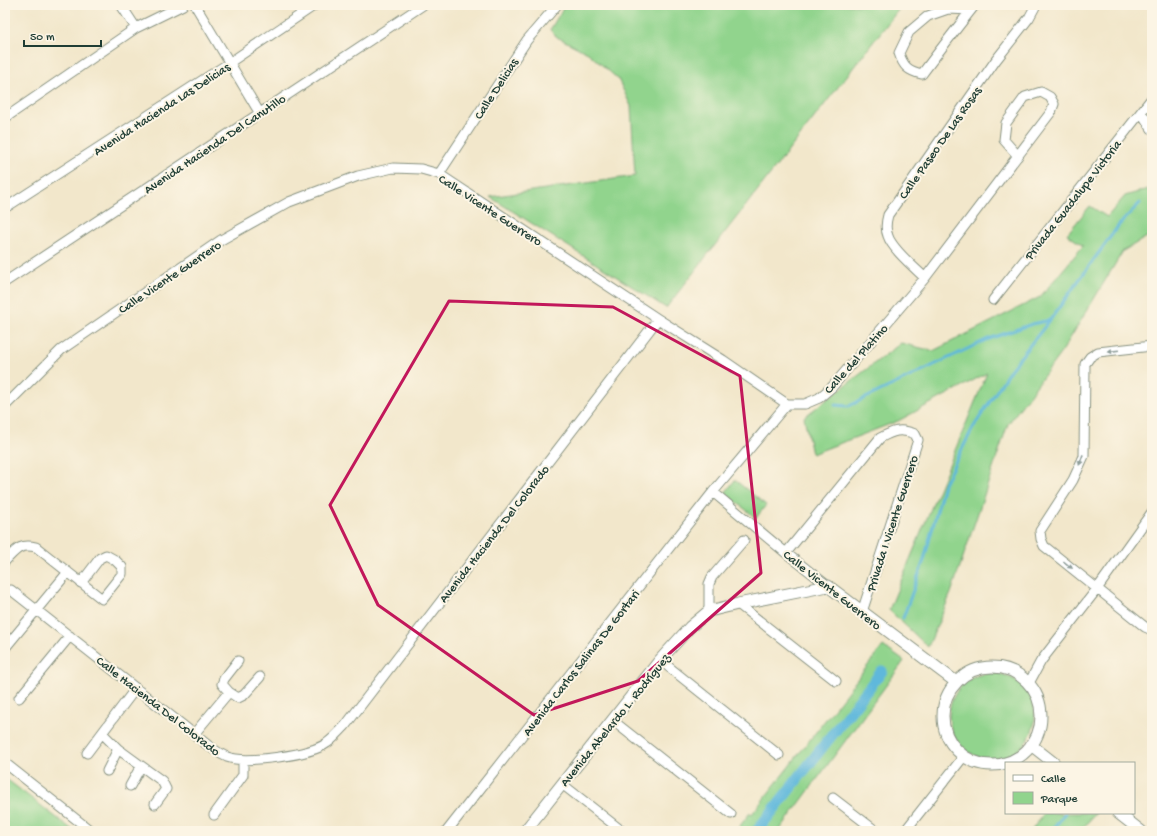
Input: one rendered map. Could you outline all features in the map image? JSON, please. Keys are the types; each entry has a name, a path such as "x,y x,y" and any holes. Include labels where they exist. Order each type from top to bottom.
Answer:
{"street":[{"path":"121,5 136,28"},
{"path":"5,118 136,28 183,5"},
{"path":"195,5 259,112"},
{"name":"Avenida Hacienda Las Delicias","path":"5,208 229,63 315,5"},
{"name":"Avenida Hacienda Del Canutillo","path":"5,282 259,112 423,5"},
{"name":"Calle Delicias","path":"439,174 527,40 557,5"},
{"name":"Calle Paseo De Las Rosas","path":"925,278 893,246 888,236 886,226 888,215 1036,5"},
{"path":"973,7 922,74 914,72 902,64 899,53 908,32 928,16 948,9 973,7"},
{"name":"Calle del Platino","path":"787,404 805,404 819,398 832,386 925,278 1052,112 1054,104 1050,97 1041,92 1025,97 1006,123 1004,140 1018,156"},
{"name":"Privada Guadalupe Victoria","path":"993,300 1152,98"},
{"path":"1141,112 1152,129"},
{"name":"Calle Vicente Guerrero","path":"5,406 61,350 221,240 290,202 358,176 393,168 421,169 439,174 723,360 787,404"},
{"name":"Avenida Hacienda Del Colorado","path":"326,744 345,726 658,318"},
{"path":"1152,346 1098,352 1090,357 1085,364 1084,456 1073,480 1040,531 1044,546 1145,627 1152,630"},
{"path":"713,492 787,404"},
{"name":"Privada I Vicente Guerrero","path":"786,553 880,438 894,431 907,431 915,434 918,440 862,612"},
{"name":"Calle Vicente Guerrero","path":"713,492 828,586 956,682"},
{"name":"Avenida Carlos Salinas De Gortari","path":"448,831 713,492"},
{"path":"1029,683 1041,661 1097,589 1152,512"},
{"path":"709,611 708,584 712,576 744,540"},
{"path":"5,561 17,548 28,545 36,547 81,583 102,599 122,574 122,566 106,555 100,558 81,583"},
{"path":"5,648 68,572"},
{"name":"Avenida Abelardo L. Rodríguez","path":"525,831 660,660 690,627 709,611 828,586"},
{"name":"Calle Hacienda Del Colorado","path":"11,590 194,734 227,757 243,760 303,753 326,744"},
{"path":"738,604 836,681"},
{"path":"19,698 70,636"},
{"path":"660,660 779,755"},
{"path":"238,661 224,679 222,684 229,692 238,698 244,695 260,678"},
{"path":"1005,762 987,764 974,762 964,756 953,746 946,734 943,721 944,707 948,694 956,682 979,668 993,667 1006,669 1019,674 1029,683 1036,695 1040,707 1041,721 1038,734 1031,746 1022,754 1007,762"},
{"path":"87,753 136,688"},
{"path":"194,734 229,692"},
{"path":"612,720 731,814"},
{"path":"102,733 118,749 162,781 166,789 155,804"},
{"path":"1031,746 1053,762"},
{"path":"107,771 118,749"},
{"path":"904,831 964,756"},
{"path":"214,815 243,775 243,760"},
{"path":"5,763 91,831"},
{"path":"130,786 142,766"},
{"path":"562,784 622,831"},
{"path":"833,798 876,831"},
{"path":"1119,814 1141,831"}],"highlighted area":[{"path":"449,301 613,307 740,376 761,573 638,681 534,715 378,605 330,505"}],"green space":[{"path":"565,5 902,5 666,308 490,197 635,176 631,106 618,79 588,53 557,37 550,30"},
{"path":"1152,188 1152,234 1123,251 1063,350 1008,424 951,593 928,647 889,610 987,373 898,421 812,454 804,417 901,343 933,351 1040,297 1083,246 1067,234 1090,206 1107,217 1125,196"},
{"path":"735,480 766,505 756,518 725,493"},
{"path":"883,646 904,661 779,831 736,831 750,813 752,814"},
{"path":"992,673 1008,676 1016,680 1028,692 1032,700 1035,716 1032,732 1028,740 1016,752 1008,756 992,759 976,756 968,752 956,740 952,732 949,716 952,700 956,692 968,680 976,676"},
{"path":"5,778 74,831 5,831"},
{"path":"1043,814 1095,814 1080,831 1031,831"}],"waterway":[{"path":"903,618 924,560 944,484 973,428 1010,370 1050,320 1119,225 1140,203"},
{"path":"835,405 849,406 986,340 1032,324 1050,320"},
{"path":"757,831 882,671"},
{"path":"1052,831 1064,814"}]}
